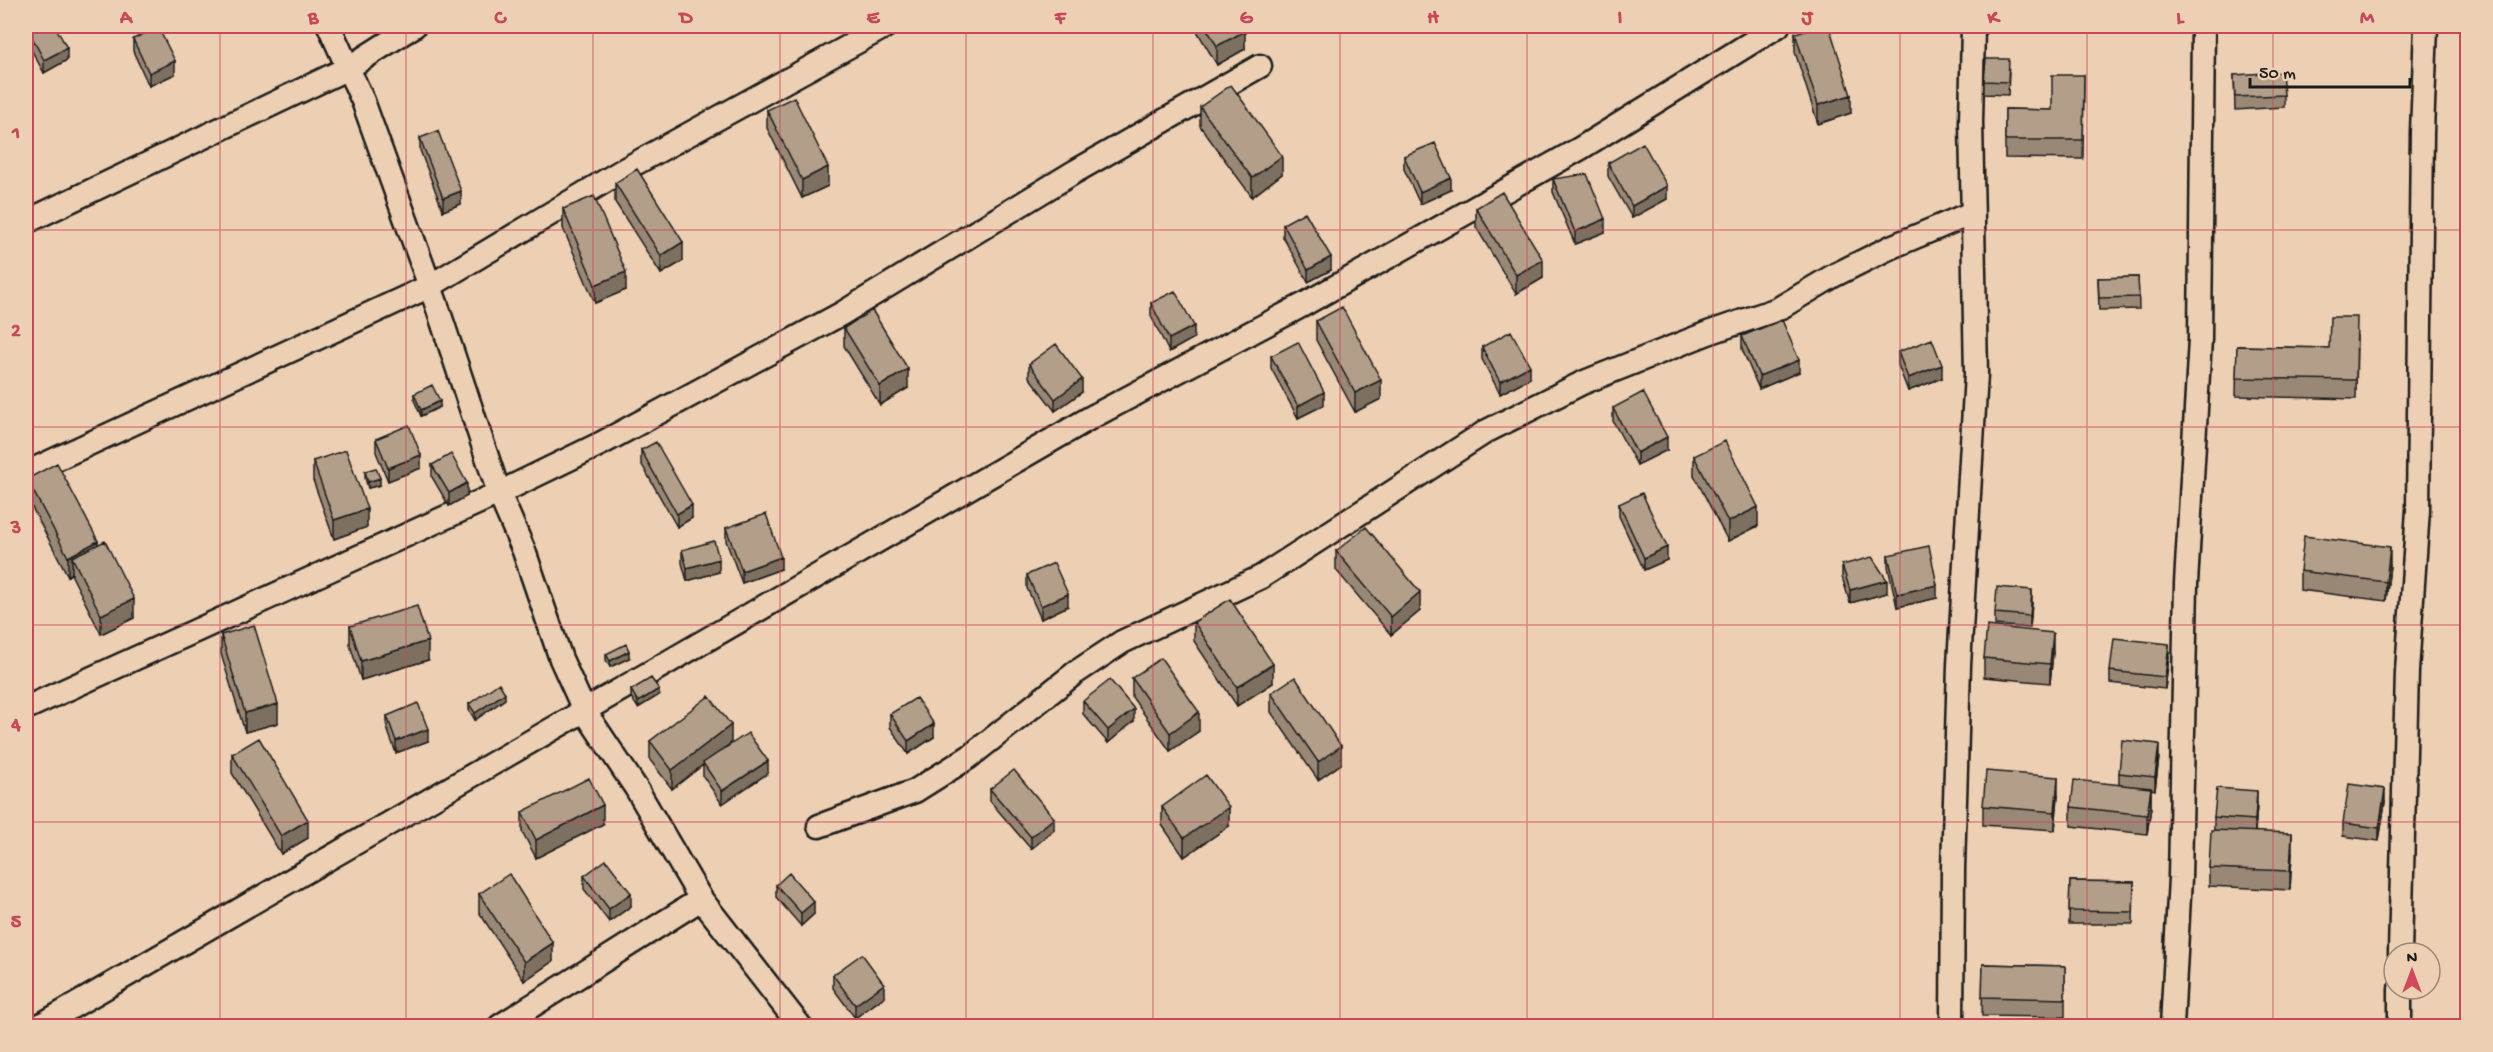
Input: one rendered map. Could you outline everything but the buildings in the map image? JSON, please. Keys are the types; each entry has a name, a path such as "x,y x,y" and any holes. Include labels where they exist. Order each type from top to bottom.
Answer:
{"street":[{"path":"329,26 363,100 430,286 499,493 524,551 561,659 584,710 636,788 702,898 800,1026"},
{"path":"26,222 348,68 414,26"},
{"path":"26,473 430,286 620,172 886,26"},
{"path":"39,1026 1090,418 1303,305 1581,148 1778,26"},
{"path":"1952,1026 1953,869 1959,665 1976,374 1971,122 1973,26"},
{"path":"2172,1026 2180,878 2186,584 2200,339 2203,26"},
{"path":"2400,941 2407,671 2418,510 2422,132 2426,26"},
{"path":"26,708 499,493 602,443 841,314 1076,171 1260,66"},
{"path":"819,826 915,792 969,757 1075,674 1122,642 1261,577 1487,430 1582,383 1708,333 1778,309 1833,276 1881,252 1948,221 1972,213"},
{"path":"500,1026 702,898"},
{"path":"2400,1001 2400,1026"}]}
